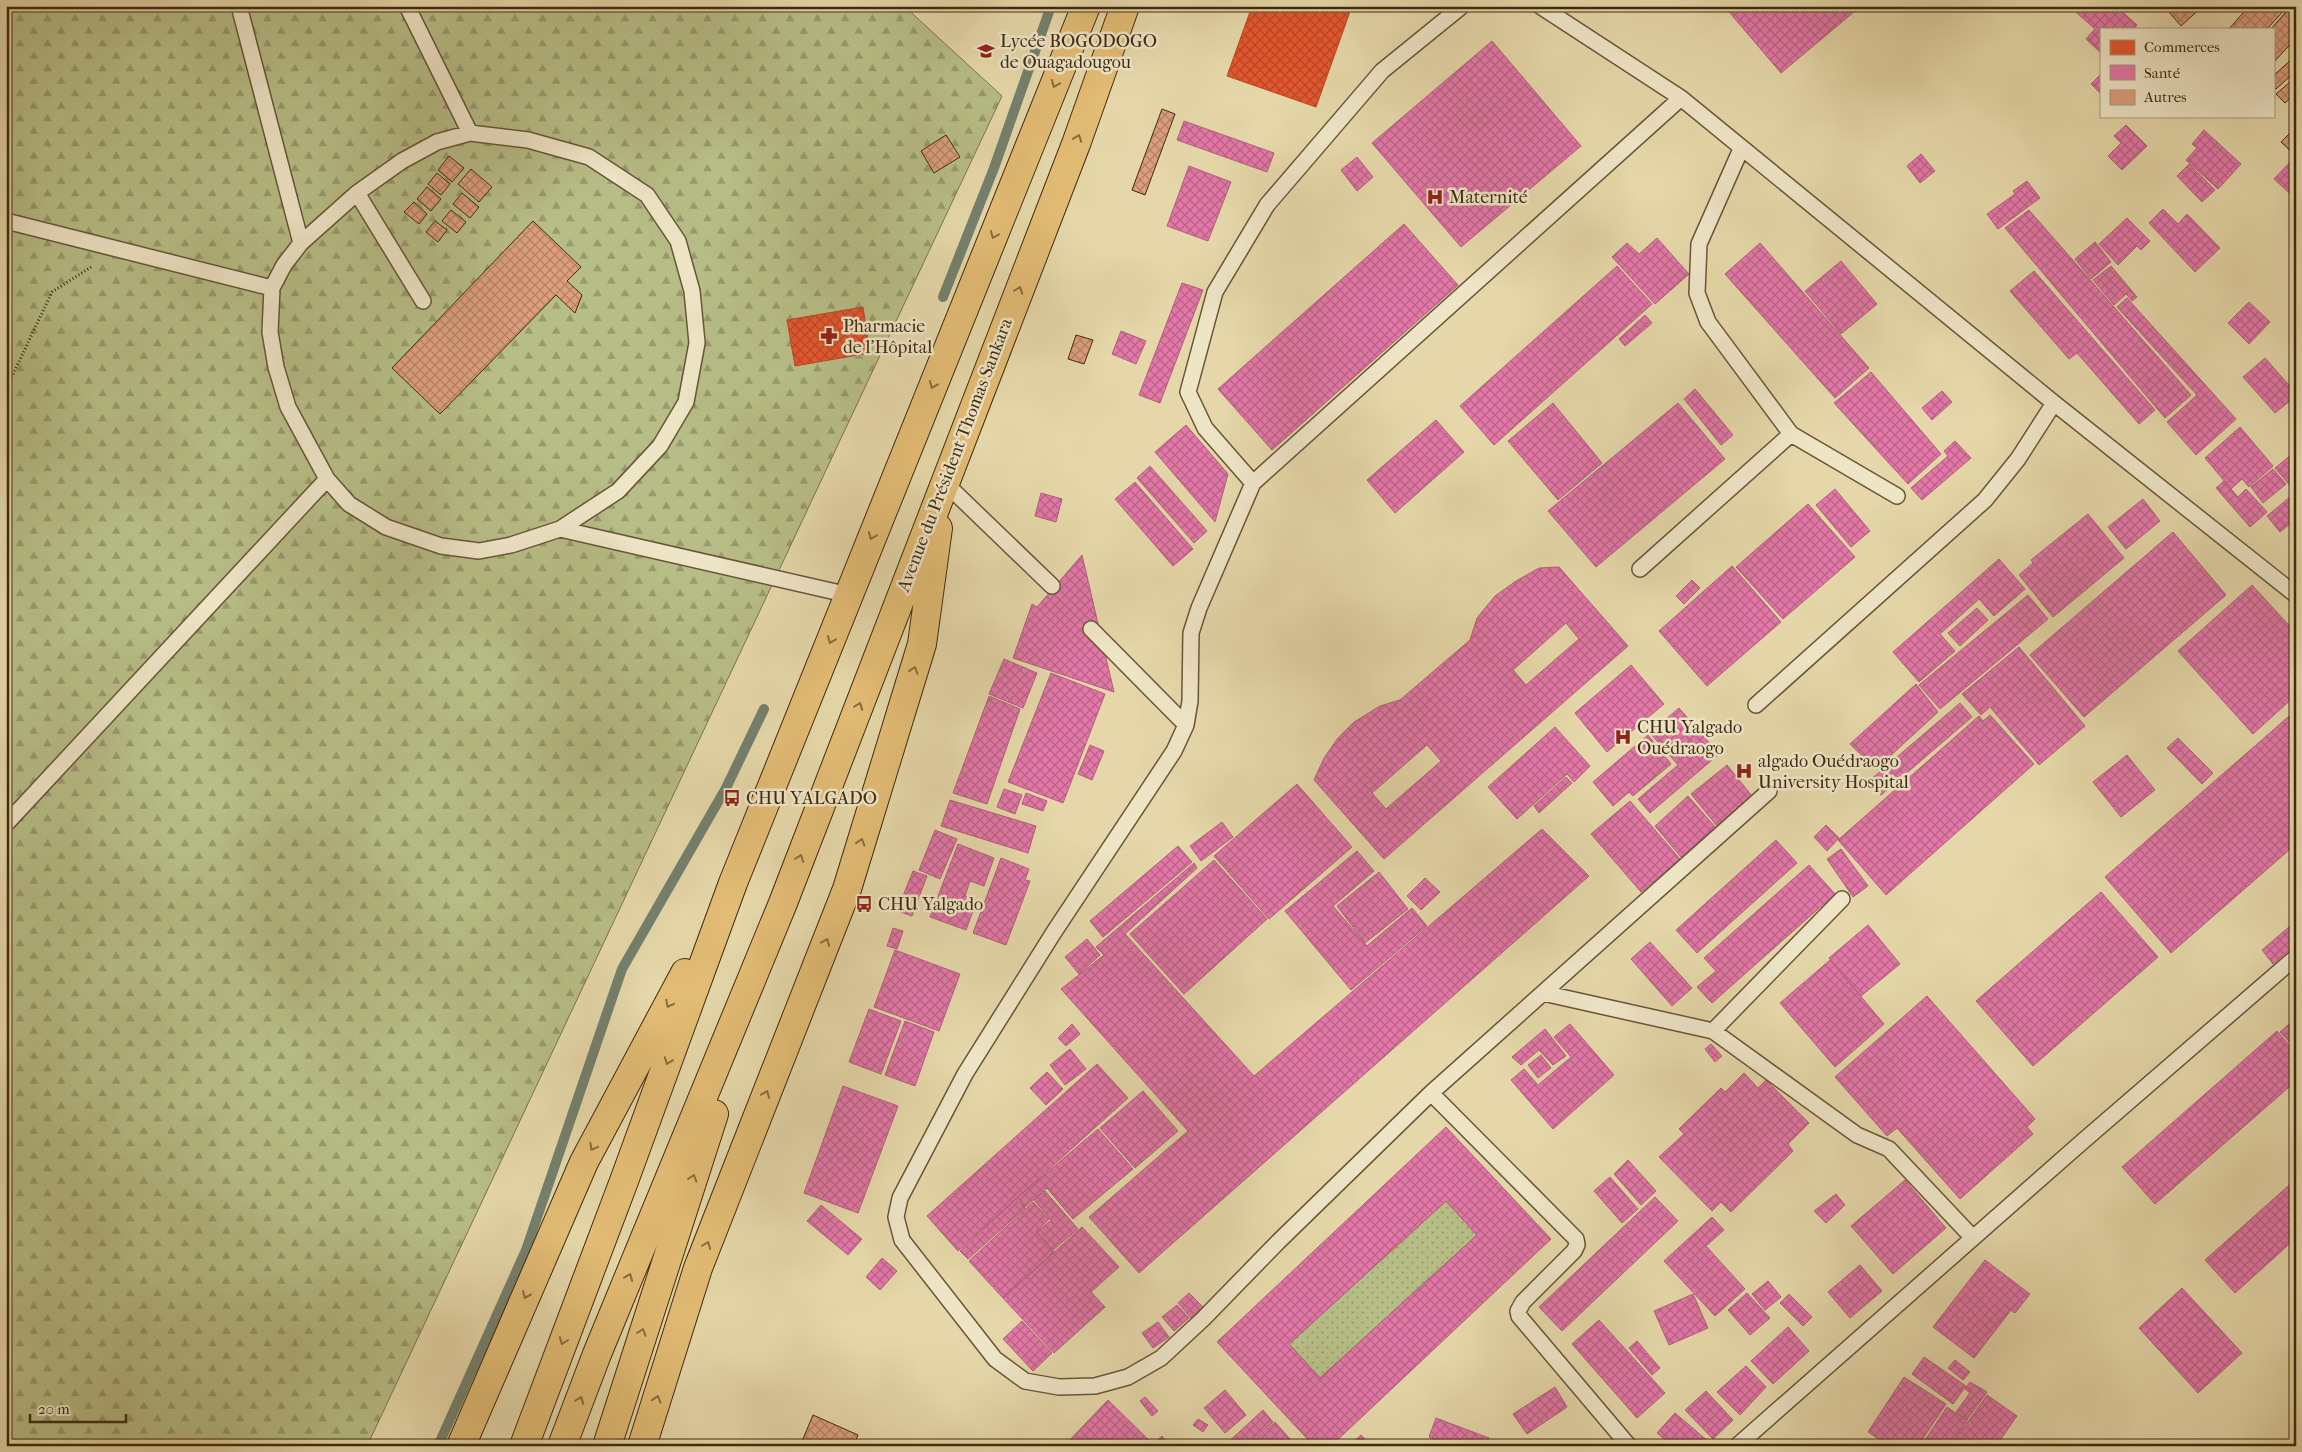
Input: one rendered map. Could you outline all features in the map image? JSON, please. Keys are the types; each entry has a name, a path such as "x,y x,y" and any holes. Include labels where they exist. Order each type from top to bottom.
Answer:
{"highway":[{"path":"524,1446 621,1190 733,883 1086,6"},
{"name":"Avenue du Président Thomas Sankara","path":"783,903 1076,144 1126,6"},
{"path":"642,1446 698,1268 847,889 922,644 944,482"},
{"path":"460,1446 584,1162 733,883"},
{"path":"562,1446 597,1354 783,903"},
{"path":"607,1446 783,903"}],"lane":[{"path":"239,6 301,243"},
{"path":"407,6 470,133"},
{"path":"1253,483 1205,428 1188,392 1215,292 1267,205 1329,132 1382,71 1462,6"},
{"path":"1540,6 1681,98 1741,149 2054,403 2296,595"},
{"path":"1681,98 1253,483 1199,608 1191,633 1190,701 1186,725 1174,751 1054,932 965,1074 900,1198 896,1217 902,1240 995,1359 1025,1381 1068,1387 1095,1386 1128,1377 1161,1358 1203,1320 1278,1242 1431,1093 1769,792"},
{"path":"470,133 528,140 589,157 647,196 678,241 692,291 697,343 686,402 660,446 618,491 560,529 511,546 479,551 441,546 386,527 349,504 327,478 288,407 276,367 270,332 272,288 284,265 301,243 357,194 411,156 437,142 470,133"},
{"path":"1741,149 1698,244 1697,293 1708,322 1791,434 1897,496"},
{"path":"357,194 423,301"},
{"path":"6,221 272,288"},
{"path":"1756,705 1985,500 2018,459 2054,403"},
{"path":"1640,569 1791,434"},
{"path":"6,824 327,478"},
{"path":"944,482 1052,586"},
{"path":"560,529 849,595"},
{"path":"1091,629 1186,725"},
{"path":"1713,1031 1842,899"},
{"path":"1737,1446 2296,957"},
{"path":"1543,993 1713,1031 1857,1135 1889,1149 1973,1238"},
{"path":"1431,1093 1576,1239 1577,1246 1574,1251 1523,1302 1518,1311 1519,1316 1629,1446"}],"path":[{"path":"7,387 52,292 80,275 115,249"}],"green space":[{"path":"6,6 904,6 1002,96 367,1446 6,1446"},
{"path":"1446,1201 1477,1235 1320,1378 1289,1344"}],"building: Commerces":[{"path":"1252,6 1352,6 1316,107 1227,76"},
{"name":"Pharmacie de l'Hôpital","path":"863,307 870,353 795,366 787,320"}],"building: Santé":[{"path":"1724,6 1861,6 1781,73"},
{"path":"2069,6 2116,6 2137,25 2135,28 2100,28 2100,52 2086,39 2095,29"},
{"path":"1492,41 1581,146 1461,247 1372,143"},
{"path":"2100,75 2100,93 2091,84"},
{"path":"1184,121 1274,153 1267,172 1177,140"},
{"path":"2126,125 2147,146 2122,170 2108,156 2121,143 2114,136"},
{"path":"2204,130 2241,164 2218,189 2186,160 2197,148 2192,144"},
{"path":"1921,154 1935,171 1920,183 1907,166"},
{"path":"1357,157 1373,177 1357,191 1341,170"},
{"path":"2294,158 2296,160 2296,199 2274,179"},
{"path":"2189,164 2215,190 2202,202 2177,176"},
{"path":"1189,166 1231,182 1208,241 1167,226"},
{"path":"2027,181 2040,198 1998,229 1987,214 2015,194 2013,191"},
{"path":"2163,209 2178,224 2187,214 2220,248 2195,272 2149,223"},
{"path":"2029,210 2191,395 2165,418 2005,228"},
{"path":"2127,218 2150,241 2141,250 2137,246 2118,265 2099,244"},
{"path":"1404,224 1458,285 1272,450 1218,389"},
{"path":"1657,238 1689,274 1655,304 1612,257 1627,243 1639,254"},
{"path":"2095,242 2111,262 2091,279 2075,259"},
{"path":"1760,243 1869,368 1835,398 1725,274"},
{"path":"1841,261 1877,304 1841,334 1805,291"},
{"path":"1617,266 1652,304 1494,445 1460,406"},
{"path":"2111,266 2137,297 2132,301 2126,294 2114,305 2093,280"},
{"path":"2034,271 2155,410 2139,424 2077,353 2069,359 2010,291"},
{"path":"1182,283 1203,290 1160,403 1139,395"},
{"path":"2127,298 2236,419 2196,455 2167,422 2197,395 2117,307"},
{"path":"2249,302 2270,322 2249,344 2228,323"},
{"path":"1645,315 1652,323 1625,346 1619,339"},
{"path":"1121,331 1146,341 1136,364 1112,354"},
{"path":"2265,358 2296,393 2296,396 2275,413 2243,377"},
{"path":"1871,372 1941,454 1908,484 1834,403"},
{"path":"1695,389 1733,435 1721,445 1684,399"},
{"path":"1942,391 1952,402 1932,420 1922,408"},
{"path":"1553,403 1602,463 1558,500 1508,441"},
{"path":"1678,403 1725,459 1596,567 1548,511"},
{"path":"1436,420 1464,452 1395,513 1367,480"},
{"path":"1186,425 1228,474 1215,522 1155,452"},
{"path":"2240,427 2273,466 2249,487 2242,479 2231,489 2205,458"},
{"path":"1955,441 1971,458 1922,500 1911,488 1948,456 1944,451"},
{"path":"2296,451 2296,487 2293,489 2275,468"},
{"path":"1150,466 1207,531 1194,543 1137,478"},
{"path":"2273,469 2286,484 2263,503 2251,487"},
{"path":"2224,481 2238,497 2246,489 2267,512 2250,527 2216,488"},
{"path":"1135,482 1193,549 1173,566 1115,499"},
{"path":"1835,489 1870,531 1851,547 1816,505"},
{"path":"2296,492 2296,519 2280,532 2267,516"},
{"path":"1041,493 1062,499 1056,522 1035,516"},
{"path":"2143,499 2160,521 2126,549 2108,527"},
{"path":"1808,504 1855,557 1783,619 1736,567"},
{"path":"2088,514 2124,558 2053,617 2019,575 2033,563 2031,560"},
{"path":"2173,532 2226,595 2084,717 2030,655"},
{"path":"1082,555 1114,692 1013,658 1032,604 1037,607"},
{"path":"1999,559 2025,589 1994,616 1979,599 1940,634 1955,651 1919,682 1893,652"},
{"path":"1732,566 1781,622 1707,686 1659,631"},
{"path":"1559,567 1628,646 1384,859 1314,780 1324,758 1338,738 1354,722 1380,706 1400,700 1470,640 1477,618 1495,596 1539,568","holes":["1566,623 1579,639 1526,685 1513,670","1427,745 1441,761 1386,809 1372,793"]},
{"path":"1692,580 1700,588 1684,604 1676,596"},
{"path":"2252,585 2296,633 2296,695 2253,734 2178,651"},
{"path":"2028,595 2048,619 1940,709 1919,685"},
{"path":"1977,608 1988,620 1960,646 1948,633"},
{"path":"2019,647 2085,726 2039,765 1990,707 1981,715 1962,694"},
{"path":"1004,659 1037,673 1023,708 989,694"},
{"path":"1631,665 1664,704 1607,752 1575,713"},
{"path":"1051,673 1105,694 1063,803 1008,782"},
{"path":"1916,684 1938,712 1876,769 1850,744"},
{"path":"989,696 1020,709 987,804 953,793"},
{"path":"1960,703 1972,717 1881,795 1869,781"},
{"path":"1679,708 1719,754 1650,813 1638,799 1678,765 1650,733"},
{"path":"2296,710 2296,844 2171,953 2105,877"},
{"path":"1990,715 2034,764 1886,895 1838,840 1979,716 1983,721"},
{"path":"1555,727 1590,766 1574,782 1567,774 1517,819 1488,787"},
{"path":"1648,735 1671,764 1633,796 1629,792 1613,806 1593,782"},
{"path":"2178,738 2213,773 2202,784 2167,748"},
{"path":"1090,745 1104,751 1092,780 1078,774"},
{"path":"2127,755 2155,790 2121,817 2093,782"},
{"path":"1727,765 1752,796 1717,826 1691,794"},
{"path":"1566,777 1572,783 1539,813 1534,806"},
{"path":"1297,784 1352,847 1269,919 1214,856"},
{"path":"1004,789 1022,795 1015,814 997,807"},
{"path":"1026,793 1047,801 1043,811 1022,804"},
{"path":"1688,796 1716,828 1681,857 1655,826"},
{"path":"950,800 1036,826 1028,853 941,826"},
{"path":"1630,801 1680,859 1641,892 1591,834"},
{"path":"1222,822 1233,837 1201,861 1190,846"},
{"path":"1826,825 1839,838 1827,851 1814,837"},
{"path":"1542,829 1589,876 1139,1273 1089,1217 1188,1131 1061,989 1104,955 1096,947 1194,863 1197,868 1125,934 1254,1076"},
{"path":"935,830 957,839 940,879 919,870"},
{"path":"1776,840 1797,863 1697,953 1676,930"},
{"path":"958,844 994,858 984,886 970,881 965,896 977,900 966,930 930,917"},
{"path":"1178,846 1192,862 1103,937 1090,921"},
{"path":"1841,849 1868,886 1853,897 1827,859"},
{"path":"1357,851 1374,871 1333,906 1367,946 1412,908 1427,926 1351,990 1285,911"},
{"path":"1001,858 1029,869 1025,880 1030,881 1006,945 973,933"},
{"path":"1214,860 1267,919 1184,994 1130,934"},
{"path":"1809,865 1835,894 1712,1003 1697,987 1716,971 1704,958"},
{"path":"913,871 927,876 912,916 892,909 896,899 901,901"},
{"path":"1379,872 1408,909 1365,943 1337,906"},
{"path":"1425,878 1440,892 1421,910 1407,896"},
{"path":"2101,892 2158,957 2033,1066 1976,1001"},
{"path":"2296,921 2296,944 2273,964 2262,950"},
{"path":"1868,925 1900,964 1861,996 1829,958"},
{"path":"893,928 903,931 897,949 887,946"},
{"path":"1087,939 1100,955 1079,974 1065,957"},
{"path":"1650,942 1692,988 1672,1006 1631,959"},
{"path":"895,950 960,974 939,1031 874,1007"},
{"path":"1830,960 1884,1024 1835,1067 1780,1003"},
{"path":"1927,996 2035,1119 2027,1127 2033,1134 1960,1199 1897,1128 1887,1136 1835,1077"},
{"path":"869,1009 901,1021 881,1074 849,1062"},
{"path":"2296,1018 2296,1049 2280,1032"},
{"path":"905,1021 934,1032 915,1086 885,1075"},
{"path":"1072,1024 1080,1034 1066,1046 1058,1038"},
{"path":"1570,1024 1614,1075 1553,1129 1511,1080 1524,1069 1538,1085 1571,1057 1554,1037"},
{"path":"1545,1029 1566,1056 1553,1065 1539,1050 1521,1065 1512,1057"},
{"path":"2277,1031 2296,1053 2296,1081 2155,1204 2122,1167"},
{"path":"1711,1044 1722,1056 1715,1062 1705,1049"},
{"path":"1070,1049 1086,1069 1065,1085 1050,1065"},
{"path":"1541,1055 1551,1068 1538,1078 1528,1065"},
{"path":"1097,1064 1128,1098 958,1251 927,1216"},
{"path":"1047,1072 1063,1089 1046,1105 1030,1088"},
{"path":"1744,1073 1758,1088 1766,1080 1809,1123 1788,1144 1793,1151 1731,1212 1721,1202 1712,1211 1659,1157 1684,1134 1679,1129 1721,1088 1725,1092"},
{"path":"843,1086 898,1106 858,1213 804,1193"},
{"path":"1143,1091 1178,1131 1135,1168 1100,1128"},
{"path":"1446,1127 1551,1239 1331,1446 1314,1446 1217,1342","holes":["1446,1201 1477,1235 1320,1378 1289,1344"]},
{"path":"1098,1129 1133,1169 1073,1219 1047,1188 1025,1207 1017,1198"},
{"path":"1628,1160 1656,1191 1641,1205 1614,1174"},
{"path":"1610,1177 1638,1209 1622,1223 1594,1191"},
{"path":"2296,1179 2296,1238 2235,1293 2205,1260"},
{"path":"1905,1180 1946,1228 1893,1274 1851,1226"},
{"path":"1045,1191 1078,1229 1053,1250 1037,1232 1051,1220 1034,1200"},
{"path":"1836,1194 1845,1205 1826,1223 1814,1211"},
{"path":"1655,1197 1678,1221 1562,1331 1539,1307"},
{"path":"1016,1199 1025,1208 968,1259 960,1251"},
{"path":"1033,1202 1049,1219 1036,1232 1054,1252 1003,1298 969,1261"},
{"path":"821,1205 862,1239 848,1255 807,1221"},
{"path":"1712,1217 1724,1230 1706,1246 1745,1289 1715,1316 1664,1261"},
{"path":"1082,1227 1119,1267 1091,1292 1105,1307 1054,1353 1003,1298"},
{"path":"882,1258 897,1271 880,1290 866,1277"},
{"path":"1985,1260 2030,1294 2015,1313 2011,1310 1974,1358 1933,1327"},
{"path":"1860,1265 1882,1291 1850,1318 1828,1292"},
{"path":"1768,1281 1781,1297 1765,1310 1752,1294"},
{"path":"2182,1288 2242,1353 2198,1393 2139,1328"},
{"path":"1189,1293 1203,1307 1191,1318 1178,1303"},
{"path":"1747,1293 1770,1318 1750,1335 1728,1310"},
{"path":"1693,1294 1708,1328 1669,1345 1654,1311"},
{"path":"1789,1294 1812,1317 1803,1326 1780,1303"},
{"path":"1177,1305 1189,1318 1174,1331 1162,1317"},
{"path":"1599,1320 1665,1393 1637,1418 1572,1344"},
{"path":"1022,1321 1052,1353 1033,1371 1003,1339"},
{"path":"1158,1322 1169,1337 1153,1348 1142,1333"},
{"path":"1788,1327 1809,1351 1773,1384 1751,1361"},
{"path":"1637,1341 1660,1368 1652,1375 1629,1348"},
{"path":"1924,1357 1966,1386 1953,1404 1912,1374"},
{"path":"1955,1360 1970,1372 1963,1380 1948,1368"},
{"path":"1746,1366 1766,1387 1740,1415 1717,1392"},
{"path":"1904,1377 1946,1404 1918,1446 1890,1446 1868,1432"},
{"path":"1970,1382 1987,1392 1967,1420 1956,1412 1970,1393 1965,1389"},
{"path":"1555,1387 1567,1407 1527,1434 1513,1414"},
{"path":"1225,1390 1246,1415 1225,1433 1204,1408"},
{"path":"1706,1391 1733,1420 1713,1439 1685,1410"},
{"path":"1987,1395 2017,1416 1996,1446 1951,1446"},
{"path":"1145,1397 1158,1411 1152,1416 1140,1401"},
{"path":"1108,1400 1155,1446 1064,1446"},
{"path":"1947,1407 1967,1421 1950,1446 1921,1446"},
{"path":"1263,1410 1273,1422 1246,1446 1224,1446"},
{"path":"1675,1413 1709,1442 1706,1446 1672,1446 1657,1433"},
{"path":"1436,1418 1489,1438 1486,1446 1451,1446 1429,1437"},
{"path":"1198,1419 1208,1425 1203,1432 1193,1425"},
{"path":"1275,1422 1296,1446 1248,1446"},
{"path":"1361,1435 1371,1446 1349,1446"},
{"path":"1162,1436 1170,1446 1160,1446 1156,1441"}],"building: Autres":[{"path":"2164,6 2203,6 2181,26"},
{"path":"2249,6 2288,6 2268,28 2230,28"},
{"path":"2291,6 2296,6 2296,38 2274,62 2274,28 2272,28"},
{"path":"2293,58 2296,62 2296,71 2276,89 2274,87 2274,75"},
{"path":"2296,77 2296,93 2285,103 2276,94"},
{"path":"1162,109 1175,114 1145,195 1132,190"},
{"path":"2293,130 2296,132 2296,156 2281,142"},
{"path":"946,135 960,157 934,173 921,151"},
{"path":"449,156 464,168 452,182 438,170"},
{"path":"471,169 492,187 479,202 458,184"},
{"path":"437,173 450,184 441,195 428,184"},
{"path":"427,187 441,199 431,211 417,199"},
{"path":"462,193 479,207 470,218 453,204"},
{"path":"414,202 427,214 419,224 404,212"},
{"path":"451,210 466,222 457,233 442,221"},
{"path":"435,221 447,230 438,242 426,232"},
{"path":"533,221 581,267 567,281 582,295 575,313 556,295 440,414 392,368"},
{"path":"1076,335 1093,340 1084,364 1068,359"},
{"path":"813,1415 858,1435 853,1446 800,1446"}],"waterway":[{"path":"943,297 994,168 1051,6"},
{"path":"438,1446 526,1250 622,969 726,788 764,709"}],"place":[{"name":"Lycée BOGODOGO de Ouagadougou","path":"986,51"},
{"name":"Maternité","path":"1435,197"},
{"name":"Pharmacie de l'Hôpital","path":"829,336"},
{"name":"CHU Yalgado Ouédraogo","path":"1623,737"},
{"name":"algado Ouédraogo University Hospital","path":"1744,771"},
{"name":"CHU YALGADO","path":"732,798"},
{"name":"CHU Yalgado","path":"864,904"}]}
